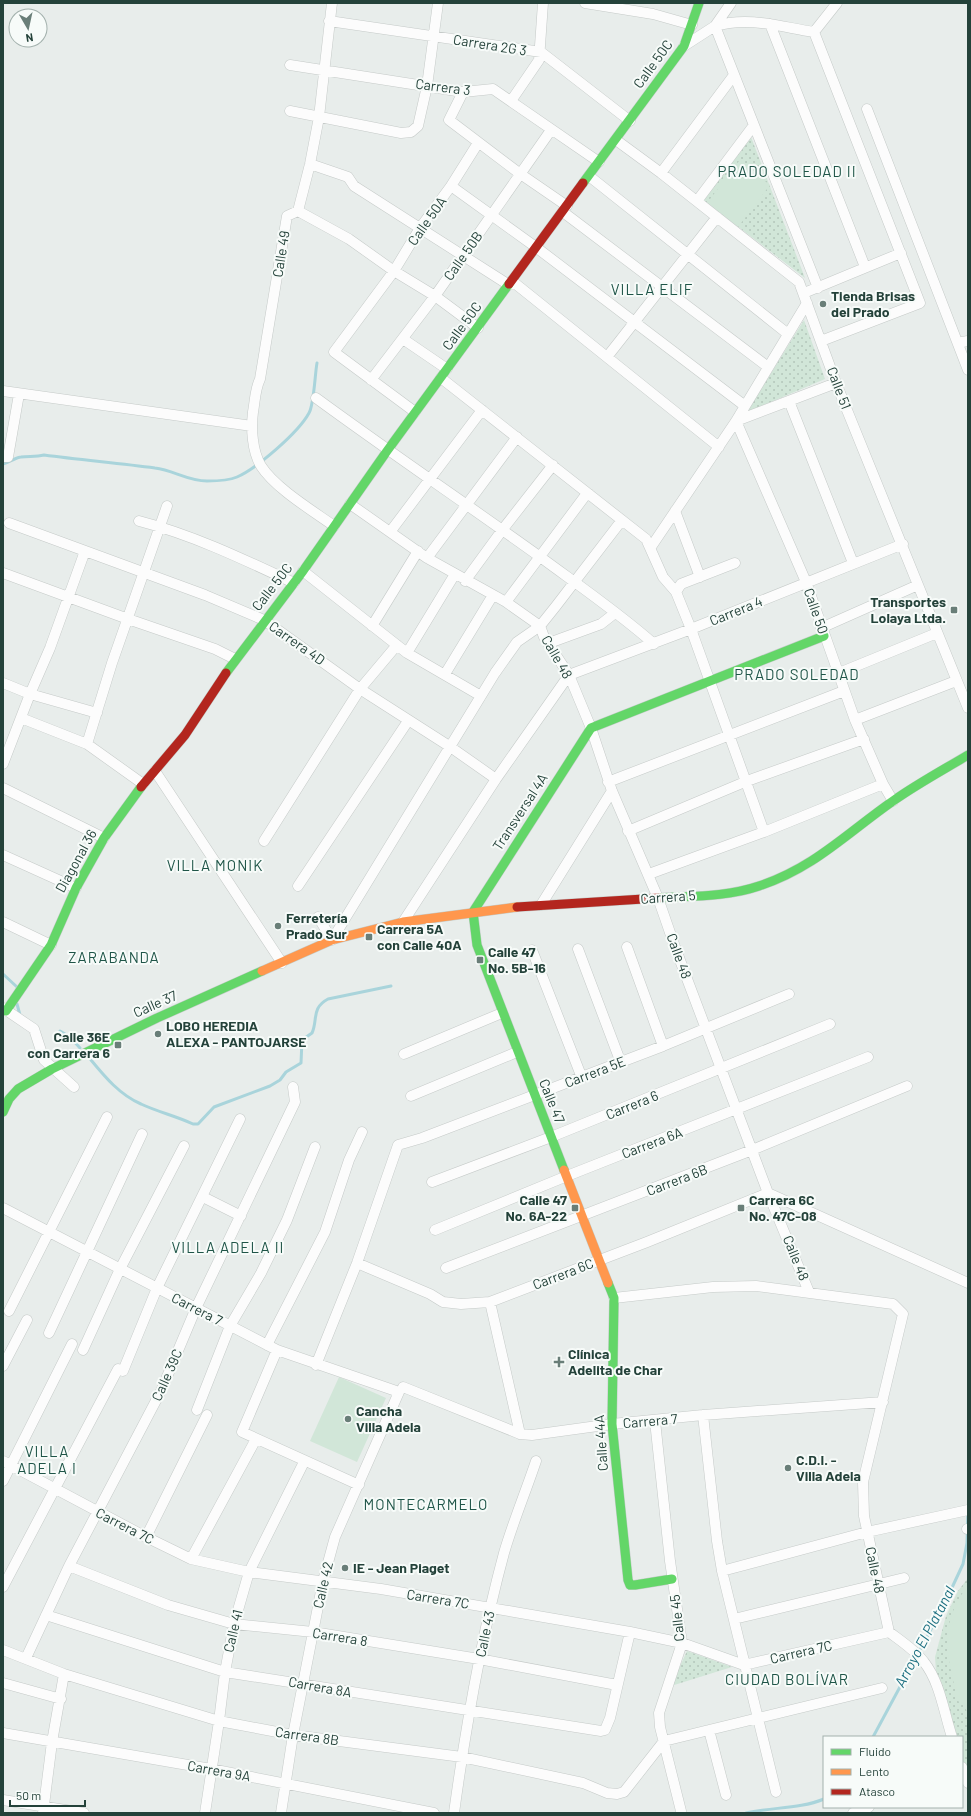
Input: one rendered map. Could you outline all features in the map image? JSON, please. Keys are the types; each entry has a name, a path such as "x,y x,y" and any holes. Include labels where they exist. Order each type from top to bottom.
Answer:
{"street":[{"name":"Calle 49","path":"332,3 319,117 310,164 298,211 287,216 260,379 257,386 252,426 256,454 260,463 286,491 334,526"},
{"path":"290,111 401,133 411,132 418,126 427,86 438,3"},
{"path":"511,101 539,60 541,52 543,3"},
{"path":"585,3 653,14 692,25"},
{"name":"Calle 50C","path":"185,735 235,659 303,571 415,412 684,46 699,3"},
{"path":"715,26 731,3"},
{"path":"814,32 837,3"},
{"path":"684,46 715,26 730,22 747,21 814,32"},
{"name":"Carrera 2G 3","path":"329,22 541,52 630,121"},
{"path":"770,24 865,267"},
{"path":"715,26 818,288"},
{"path":"814,32 920,303 821,341"},
{"name":"Carrera 3","path":"290,65 462,92 493,89 599,162"},
{"path":"661,173 734,75"},
{"path":"462,92 449,120 565,209 662,287 768,367"},
{"path":"867,108 968,370"},
{"path":"696,201 754,124"},
{"name":"Calle 50B","path":"371,380 434,296 519,173 551,130"},
{"name":"Calle 51","path":"616,140 661,173 799,282 836,383 903,544 956,681 968,708"},
{"name":"Calle 50A","path":"371,380 334,352 394,271 420,228 451,186 478,143"},
{"path":"310,164 348,177 354,186 462,255 510,283 606,357 718,447"},
{"path":"589,176 788,334"},
{"path":"451,186 492,214 745,406"},
{"path":"298,211 349,239 394,271 434,296 478,328"},
{"path":"606,357 717,217"},
{"path":"651,547 736,421 788,334 805,298 818,288 901,253"},
{"path":"403,339 447,369"},
{"path":"441,378 646,539 651,547 663,577 676,592 691,629 764,832"},
{"path":"371,380 415,412"},
{"path":"736,421 836,383"},
{"path":"3,391 252,426"},
{"path":"6,457 19,394"},
{"path":"316,398 387,451 503,529 626,620 654,644"},
{"path":"789,401 853,563"},
{"path":"390,532 482,410"},
{"name":"Calle 50","path":"736,421 806,582 839,673 844,691 883,784 893,801"},
{"path":"427,558 517,437"},
{"path":"465,581 553,465"},
{"path":"506,602 585,496 590,494"},
{"path":"350,504 427,558 465,581 506,602 540,626"},
{"path":"87,744 167,506"},
{"path":"675,511 700,577"},
{"path":"318,917 332,940 449,746 517,642 540,626 622,520"},
{"path":"139,521 161,526 226,551 294,583"},
{"name":"Carrera 4D","path":"9,523 205,595 264,620 408,722 449,746 496,779"},
{"name":"Carrera 4","path":"569,675 654,644 903,544"},
{"path":"3,764 30,694 50,648 85,551"},
{"path":"372,626 418,551"},
{"path":"676,592 681,584 735,563"},
{"path":"303,571 407,652 482,696"},
{"path":"3,573 215,649 235,659"},
{"path":"407,652 455,574"},
{"path":"591,728 709,681 823,632 918,585"},
{"path":"445,674 493,595"},
{"path":"549,643 601,624 615,613"},
{"name":"Calle 48","path":"540,626 544,637 569,675 591,728 610,786 628,830 649,874 768,1193 810,1292 893,1304 903,1314 863,1482 864,1516 889,1632"},
{"path":"839,673 937,633"},
{"path":"264,841 360,689 397,645"},
{"path":"403,922 496,779 569,675"},
{"path":"856,720 956,681"},
{"path":"3,683 30,694 97,713"},
{"path":"541,905 610,786 730,735 844,691"},
{"path":"21,718 87,744 143,784"},
{"path":"298,886 408,722"},
{"name":"Transversal 4A","path":"472,912 591,728"},
{"name":"Diagonal 36","path":"5,1010 51,945 76,888 104,838 143,784 156,771 185,735"},
{"path":"628,830 747,782 864,739"},
{"name":"Carrera 5","path":"332,940 403,922 472,912 541,905 721,894 757,887 791,874 828,851 893,801 968,755"},
{"path":"156,771 282,963"},
{"name":"Carrera 5","path":"649,874 764,832 883,784"},
{"path":"3,788 104,838"},
{"path":"3,855 76,888"},
{"name":"Calle 47","path":"472,912 477,945 502,1013 614,1298"},
{"path":"3,922 51,945"},
{"name":"Calle 37","path":"3,1112 9,1099 18,1089 52,1069 157,1018 332,940"},
{"path":"627,947 663,1046"},
{"path":"578,949 621,1063"},
{"path":"532,950 582,1078"},
{"name":"Carrera 5E","path":"357,1263 398,1145 422,1138 621,1063 789,994"},
{"path":"5,1010 34,1029 44,1060 52,1069 74,1087"},
{"path":"404,1054 502,1013"},
{"name":"Carrera 6","path":"432,1182 552,1137 830,1024"},
{"path":"411,1096 517,1052"},
{"name":"Carrera 6A","path":"436,1230 567,1176 868,1057"},
{"name":"Carrera 6B","path":"446,1268 752,1150 907,1086"},
{"name":"Calle 39C","path":"26,1658 69,1566 161,1391 196,1308 295,1102 294,1088"},
{"path":"9,1311 107,1117"},
{"path":"3,1587 55,1488 121,1370 157,1288 240,1119"},
{"path":"267,1345 324,1232 349,1160 362,1132"},
{"path":"49,1333 142,1134"},
{"path":"83,1350 120,1269 184,1146"},
{"path":"197,1410 230,1326 261,1273 287,1220 315,1147"},
{"path":"768,1193 968,1283"},
{"name":"Carrera 6C","path":"357,1263 430,1294 443,1302 461,1304 490,1302 768,1193"},
{"path":"203,1197 241,1216"},
{"name":"Carrera 7","path":"3,1208 277,1350 316,1365 401,1389 520,1434 532,1435 612,1424 655,1421 703,1415 883,1402"},
{"path":"316,1365 357,1263"},
{"path":"614,1298 713,1287 756,1286 810,1292"},
{"name":"Calle 44A","path":"614,1298 612,1424 630,1585 635,1586 672,1579"},
{"path":"490,1302 520,1434"},
{"path":"3,1366 27,1320"},
{"path":"3,1481 7,1463 72,1344"},
{"path":"277,1350 242,1432 304,1462 359,1485"},
{"name":"Calle 42","path":"281,1813 293,1735 313,1632 323,1581 335,1537 401,1389"},
{"path":"146,1537 207,1415"},
{"path":"703,1415 717,1542 722,1571 776,1792"},
{"name":"Calle 45","path":"655,1421 672,1579 682,1643 659,1713 660,1727 681,1811"},
{"path":"191,1559 256,1439"},
{"name":"Calle 43","path":"454,1813 469,1710 490,1607 505,1551 536,1461"},
{"name":"Calle 41","path":"205,1813 225,1672 234,1624 249,1572 304,1462"},
{"name":"Carrera 7C","path":"7,1463 98,1512 191,1559 249,1572 323,1581 490,1607 630,1632 682,1643 744,1665 889,1632"},
{"path":"722,1571 867,1532 968,1510"},
{"name":"Carrera 8","path":"69,1566 168,1605 234,1624 313,1632 479,1659 617,1686"},
{"path":"734,1618 904,1578"},
{"name":"Carrera 8A","path":"46,1615 225,1672 357,1694 601,1731 604,1730 610,1718 617,1686"},
{"path":"617,1686 630,1632"},
{"path":"889,1632 912,1649 925,1662 932,1675 952,1736"},
{"name":"Carrera 8B","path":"3,1650 64,1674 219,1721 293,1735 462,1757 576,1782 607,1793 617,1794 624,1792 664,1741"},
{"path":"44,1810 52,1742 61,1699 64,1674"},
{"path":"3,1683 61,1699"},
{"path":"664,1741 757,1717 882,1688"},
{"path":"709,1730 726,1796"},
{"name":"Carrera 9A","path":"3,1733 211,1769 434,1813"},
{"path":"963,1772 968,1783"},
{"path":"3,1800 44,1810 84,1813"},
{"path":"853,1813 866,1808"}],"green space":[{"path":"751,137 805,278 702,199"},
{"path":"739,161 770,185 738,227 707,203"},
{"path":"804,320 825,379 747,412"},
{"name":"Cancha Villa Adela","path":"339,1377 386,1398 357,1462 310,1441"},
{"path":"968,1578 968,1775 963,1762 963,1736 954,1736 936,1671 935,1657 946,1616 958,1591"},
{"path":"968,1585 968,1715 963,1702 959,1703 948,1657 947,1642 948,1629 952,1615 958,1600"},
{"path":"687,1651 732,1667 671,1686"}],"waterway":[{"path":"3,464 19,457 44,455 162,469 200,481 219,481 234,478 266,458 287,440 304,421 311,409 317,363"},
{"path":"3,974 17,987"},
{"path":"91,1060 113,1085 126,1096 147,1107 193,1124 198,1124 214,1107 270,1086 280,1080 286,1072 301,1063 302,1040 312,1033 317,1010 319,1006 328,999 391,986"},
{"path":"17,1004 20,1015"},
{"path":"60,1031 70,1037 80,1048"},
{"name":"Arroyo El Platanal","path":"874,1736 943,1607 963,1564 967,1543 968,1511"},
{"name":"Arroyo El Platanal","path":"746,1813 805,1805 823,1799"}],"traffic: fast":[{"path":"583,183 684,46 699,3"},
{"path":"226,673 303,571 387,451 509,284"},
{"path":"473,912 591,728 824,636"},
{"path":"659,898 722,894 747,890 797,870 829,849 902,795 968,755"},
{"path":"6,1011 51,945 76,888 104,838 141,787"},
{"path":"473,912 477,945 564,1170"},
{"path":"3,1112 9,1099 18,1089 52,1069 157,1018 262,971"},
{"path":"608,1283 614,1298 612,1424 628,1580 630,1585 635,1585 672,1579"}],"traffic: slow":[{"path":"262,971 332,940 403,922 517,907"},
{"path":"564,1170 608,1283"}],"traffic: jam":[{"path":"509,284 583,183"},
{"path":"141,787 185,735 226,673"},
{"path":"517,907 659,898"}],"place":[{"name":"Tienda Brisas del Prado","path":"823,304"},
{"name":"Transportes Lolaya Ltda.","path":"954,610"},
{"name":"Ferretería Prado Sur","path":"278,926"},
{"name":"Carrera 5A con Calle 40A","path":"369,937"},
{"name":"Calle 47 No. 5B-16","path":"480,960"},
{"name":"LOBO HEREDIA ALEXA - PANTOJARSE","path":"158,1034"},
{"name":"Calle 36E con Carrera 6","path":"118,1045"},
{"name":"Calle 47 No. 6A-22","path":"575,1208"},
{"name":"Carrera 6C No. 47C-08","path":"741,1208"},
{"name":"Clínica Adelita de Char","path":"559,1362"},
{"name":"Cancha Villa Adela","path":"348,1419"},
{"name":"C.D.I. - Villa Adela","path":"788,1468"},
{"name":"IE - Jean Piaget","path":"345,1568"}],"district":[{"name":"PRADO SOLEDAD II","path":"787,172"},
{"name":"VILLA ELIF","path":"652,290"},
{"name":"PRADO SOLEDAD","path":"797,675"},
{"name":"VILLA MONIK","path":"215,866"},
{"name":"ZARABANDA","path":"114,958"},
{"name":"VILLA ADELA II","path":"228,1248"},
{"name":"VILLA ADELA I","path":"47,1460"},
{"name":"MONTECARMELO","path":"426,1505"},
{"name":"CIUDAD BOLÍVAR","path":"787,1680"}]}
